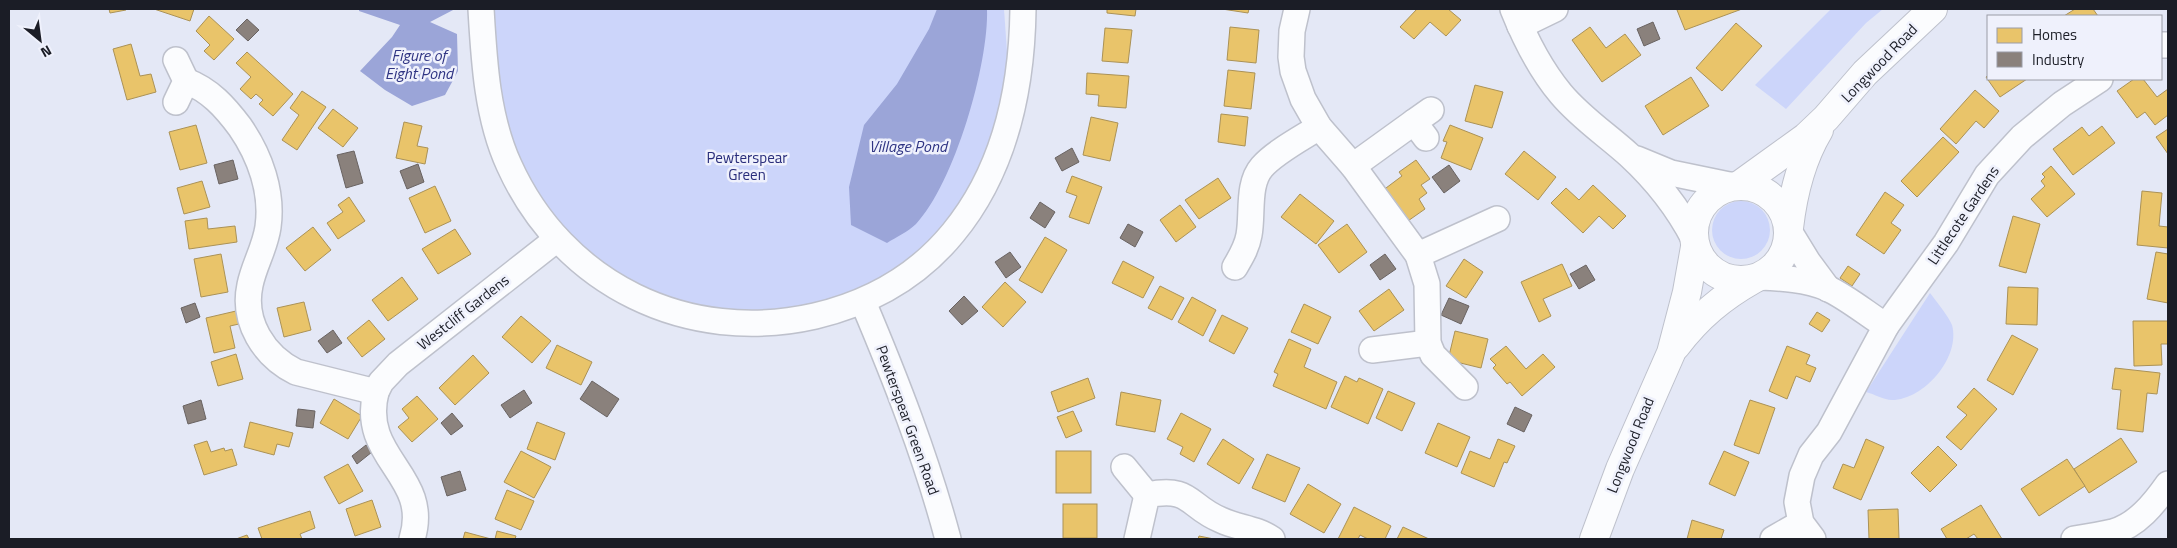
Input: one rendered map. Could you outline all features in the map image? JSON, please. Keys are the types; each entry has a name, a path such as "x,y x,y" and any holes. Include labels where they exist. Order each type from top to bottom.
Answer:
{"street":[{"path":"481,9 486,78 498,133 508,164 520,186 557,239 587,267 626,293 648,303 691,317 735,324 776,322 830,312 863,302 901,280 936,252 953,234 985,186 998,157 1013,103 1020,58 1023,9"},
{"path":"1297,9 1290,43 1293,71 1306,106 1319,127 1353,166 1418,255 1427,284 1428,343 1433,355 1464,387"},
{"path":"1556,9 1516,17 1539,64 1561,94 1582,116 1630,156 1668,198 1683,217 1706,266 1718,275 1731,280 1756,278 1790,279 1828,289"},
{"name":"Longwood Road","path":"1736,186 1779,158 1806,137 1826,118 1865,73 1933,9"},
{"name":"Littlecote Gardens","path":"1773,539 1807,531 1797,502 1802,476 1811,456 1829,432 1886,326 1946,243 1987,175 2022,137 2062,104 2098,80"},
{"path":"179,81 209,93 227,110 250,143 262,170 268,198 268,225 248,295 250,315 262,344 276,360 296,372 376,392"},
{"name":"Longwood Road","path":"1789,230 1793,194 1800,171 1811,143 1826,118"},
{"path":"1353,166 1424,123"},
{"path":"1234,268 1246,248 1249,236 1253,190 1260,168 1319,127"},
{"path":"1630,156 1671,172 1736,186 1753,187 1766,193 1778,203 1786,216 1789,230 1787,247 1780,260 1771,270 1756,278"},
{"path":"1695,243 1695,223 1700,209 1710,197 1736,186"},
{"path":"1418,255 1497,219"},
{"path":"1789,230 1816,275 1828,289 1886,326"},
{"name":"Westcliff Gardens","path":"412,539 416,516 415,503 407,483 391,463 378,440 373,415 376,392 381,382 398,364 557,239"},
{"name":"Longwood Road","path":"1594,539 1620,469 1653,390 1671,353 1687,292 1695,243"},
{"name":"Longwood Road","path":"1671,353 1704,313 1727,294 1756,278"},
{"name":"Pewterspear Green Road","path":"863,302 902,395 928,470 948,539"},
{"path":"1372,350 1428,343"},
{"path":"1124,467 1147,495"},
{"path":"1147,495 1164,491 1176,492 1220,520 1251,528 1272,539"},
{"path":"2074,539 2113,532 2131,524 2166,492"},
{"path":"1137,539 1147,495"}],"green space":[{"name":"Pewterspear Green","path":"481,9 1004,9 1007,52 1005,126 993,159 919,264 791,324 629,302 508,164"},
{"path":"1831,9 1883,9 1866,23 1786,109 1755,85"},
{"path":"1741,201 1757,206 1765,214 1770,230 1765,246 1757,254 1741,259 1725,254 1717,246 1712,230 1717,214 1725,206"},
{"path":"1930,293 1952,325 1951,350 1945,363 1927,385 1916,393 1904,398 1889,400 1866,392"}],"water":[{"name":"Figure of Eight Pond","path":"359,9 455,9 430,22 457,34 458,71 445,95 412,106 385,90 360,71 392,37 400,25 359,11"},
{"name":"Village Pond","path":"937,9 987,9 982,60 967,122 943,181 930,206 916,224 887,243 851,225 849,187 864,125 897,84 929,29"}],"building: Homes":[{"path":"109,9 126,9 126,10 110,13"},
{"path":"154,9 194,9 190,21"},
{"path":"1107,9 1136,9 1135,16 1107,13"},
{"path":"1222,9 1249,9 1248,13"},
{"path":"1417,9 1448,9 1461,20 1446,36 1430,22 1414,39 1400,27"},
{"path":"1742,9 1685,30 1677,10"},
{"path":"2075,9 2093,9 2097,15 2066,15"},
{"path":"209,16 234,39 214,60 204,51 210,45 196,31"},
{"path":"1736,23 1762,46 1722,91 1696,68"},
{"path":"1230,27 1259,30 1256,63 1227,60"},
{"path":"1590,27 1606,48 1625,34 1641,55 1602,82 1572,40"},
{"path":"1105,28 1132,30 1128,63 1102,61"},
{"path":"131,44 140,76 151,74 156,92 127,100 113,49"},
{"path":"247,52 293,94 273,116 259,104 263,100 256,94 251,99 240,89 251,77 236,63"},
{"path":"1228,70 1255,73 1251,109 1224,106"},
{"path":"1087,73 1129,76 1126,108 1098,106 1099,95 1086,94"},
{"path":"1691,77 1709,106 1663,135 1645,106"},
{"path":"1988,80 2026,80 2000,97"},
{"path":"2133,80 2144,80 2157,97 2168,89 2168,115 2155,125 2145,112 2137,118 2117,91"},
{"path":"1475,85 1503,92 1492,128 1465,121"},
{"path":"1975,90 1999,111 1984,128 1976,121 1956,144 1940,129"},
{"path":"302,91 326,107 297,150 282,140 299,115 290,108"},
{"path":"333,109 358,128 343,147 318,128"},
{"path":"1221,114 1248,117 1245,146 1218,142"},
{"path":"1091,117 1118,123 1110,161 1083,155"},
{"path":"404,122 422,126 417,146 428,148 425,164 396,158"},
{"path":"196,125 207,163 180,170 169,132"},
{"path":"1450,125 1483,138 1471,170 1441,158 1447,142 1443,141"},
{"path":"2102,126 2115,143 2073,175 2053,149 2082,127 2089,136"},
{"path":"2168,129 2168,154 2156,137"},
{"path":"1943,137 1959,152 1917,197 1901,181"},
{"path":"1524,151 1556,177 1538,200 1505,174"},
{"path":"1416,160 1430,179 1421,185 1427,193 1419,199 1425,209 1405,223 1382,191 1402,176 1399,172"},
{"path":"2051,166 2075,194 2047,217 2031,199 2045,186 2041,181 2045,177 2042,174"},
{"path":"1072,176 1102,187 1089,224 1069,217 1077,196 1066,192"},
{"path":"1218,178 1231,198 1199,219 1185,200"},
{"path":"202,181 210,207 184,214 177,188"},
{"path":"1593,185 1626,216 1613,229 1599,216 1583,233 1551,203 1566,188 1579,200"},
{"path":"435,186 451,221 425,233 409,198"},
{"path":"2142,191 2162,193 2159,226 2168,227 2168,248 2137,245"},
{"path":"1885,192 1904,205 1891,223 1901,230 1884,254 1856,235"},
{"path":"1300,194 1334,221 1316,244 1281,217"},
{"path":"349,197 365,221 338,239 327,223 343,212 338,205"},
{"path":"1180,205 1196,227 1176,242 1160,220"},
{"path":"2013,216 2040,224 2026,273 1999,266"},
{"path":"207,218 208,229 235,226 237,242 189,249 185,221"},
{"path":"1347,224 1367,252 1339,273 1318,245"},
{"path":"313,227 331,250 305,271 286,248"},
{"path":"455,229 471,254 438,274 422,249"},
{"path":"1045,237 1067,250 1042,293 1019,280"},
{"path":"2156,252 2168,254 2168,303 2147,299"},
{"path":"221,254 228,292 201,297 194,259"},
{"path":"1464,259 1483,272 1466,298 1446,286"},
{"path":"1123,261 1154,277 1143,298 1112,283"},
{"path":"1562,264 1572,286 1543,299 1551,316 1539,322 1521,282"},
{"path":"1848,266 1860,274 1852,286 1840,278"},
{"path":"402,277 418,299 388,321 372,300"},
{"path":"1005,282 1026,302 1003,327 982,307"},
{"path":"1160,286 1184,298 1172,320 1148,308"},
{"path":"2008,287 2038,288 2037,325 2006,324"},
{"path":"1389,289 1404,310 1374,331 1359,311"},
{"path":"1192,297 1216,310 1203,336 1178,322"},
{"path":"304,302 311,330 284,337 277,308"},
{"path":"1304,304 1331,317 1318,344 1291,332"},
{"path":"236,311 239,324 230,326 235,348 214,353 206,318"},
{"path":"1817,312 1830,320 1822,332 1809,324"},
{"path":"1222,315 1248,328 1234,354 1209,341"},
{"path":"521,316 551,341 532,363 502,337"},
{"path":"369,320 385,339 362,357 347,338"},
{"path":"2133,321 2168,321 2168,344 2161,344 2162,365 2134,366"},
{"path":"1455,331 1488,339 1481,368 1448,360"},
{"path":"2012,335 2038,349 2013,395 1987,380"},
{"path":"1289,339 1311,349 1304,367 1337,382 1326,409 1273,386 1278,374 1274,372"},
{"path":"557,345 592,362 581,385 546,368"},
{"path":"1506,346 1526,369 1543,354 1555,367 1522,396 1510,382 1507,384 1493,368 1496,365 1490,359"},
{"path":"1787,346 1810,355 1806,364 1816,368 1810,382 1796,376 1787,399 1769,391"},
{"path":"236,354 243,379 218,386 211,362"},
{"path":"473,355 489,373 455,405 439,388"},
{"path":"2115,368 2160,373 2157,394 2147,393 2143,432 2117,429 2121,390 2112,389"},
{"path":"1345,376 1357,382 1359,378 1383,389 1368,424 1331,407"},
{"path":"1088,378 1095,398 1058,412 1051,392"},
{"path":"1974,388 1997,409 1961,450 1946,437 1967,415 1957,407"},
{"path":"1388,391 1415,403 1402,431 1376,418"},
{"path":"1121,392 1161,400 1155,432 1116,425"},
{"path":"417,396 438,419 412,442 398,427 409,418 402,409"},
{"path":"334,399 362,416 348,439 320,423"},
{"path":"1750,400 1775,408 1759,454 1734,445"},
{"path":"1073,411 1082,431 1066,438 1057,417"},
{"path":"1181,413 1211,429 1194,462 1180,454 1183,447 1167,439"},
{"path":"250,422 293,433 289,447 277,444 274,455 244,447"},
{"path":"537,422 565,433 555,460 527,449"},
{"path":"1438,423 1470,437 1457,467 1425,453"},
{"path":"2121,438 2137,462 2089,493 2074,469"},
{"path":"1223,439 1254,459 1239,484 1207,464"},
{"path":"1498,439 1515,446 1507,463 1504,462 1494,487 1461,473 1470,451 1490,459"},
{"path":"1866,439 1884,447 1861,500 1833,488 1843,464 1854,468"},
{"path":"207,441 211,452 224,448 225,451 232,449 237,465 204,475 194,445"},
{"path":"1938,446 1957,465 1930,492 1911,473"},
{"path":"521,451 551,467 534,498 504,482"},
{"path":"1056,451 1091,451 1091,493 1056,493"},
{"path":"1724,451 1749,462 1735,496 1709,484"},
{"path":"1267,454 1300,468 1285,502 1252,488"},
{"path":"2067,459 2085,486 2039,516 2021,489"},
{"path":"348,464 363,491 339,504 324,477"},
{"path":"1308,484 1341,504 1324,533 1290,514"},
{"path":"507,490 534,501 521,530 495,519"},
{"path":"372,500 381,527 355,536 346,509"},
{"path":"1063,504 1097,504 1097,538 1063,538"},
{"path":"1981,505 2002,539 1978,539 1974,534 1966,539 1947,539 1941,529"},
{"path":"1354,507 1391,526 1385,539 1368,539 1360,535 1358,539 1338,539"},
{"path":"1898,509 1899,539 1869,539 1868,510"},
{"path":"310,511 315,528 300,534 302,539 262,539 258,528"},
{"path":"1692,520 1724,530 1721,539 1687,539"},
{"path":"1403,527 1429,539 1397,539"},
{"path":"497,531 516,536 515,539 495,539"},
{"path":"465,532 491,539 463,539"},
{"path":"247,535 249,539 236,539"},
{"path":"1199,536 1214,539 1198,539"}],"building: Industry":[{"path":"247,19 259,30 248,41 236,30"},
{"path":"1653,22 1660,39 1644,46 1637,29"},
{"path":"1072,148 1079,162 1062,171 1055,158"},
{"path":"354,151 363,183 346,188 337,155"},
{"path":"233,160 238,179 219,184 214,165"},
{"path":"418,164 424,182 407,189 400,171"},
{"path":"1449,165 1460,181 1444,193 1432,177"},
{"path":"1040,202 1055,212 1045,228 1030,218"},
{"path":"1128,224 1143,232 1135,247 1120,238"},
{"path":"1010,252 1021,267 1006,278 995,262"},
{"path":"1385,254 1396,269 1380,280 1370,265"},
{"path":"1586,265 1595,280 1579,289 1570,274"},
{"path":"964,296 978,311 962,325 949,311"},
{"path":"1449,298 1469,306 1461,324 1441,315"},
{"path":"195,303 200,317 186,323 181,308"},
{"path":"333,330 342,343 327,353 318,341"},
{"path":"592,381 619,399 607,417 580,399"},
{"path":"524,390 532,403 510,418 501,405"},
{"path":"201,400 206,419 188,424 183,406"},
{"path":"1515,407 1532,415 1524,432 1507,424"},
{"path":"298,409 315,411 313,428 296,426"},
{"path":"452,413 463,426 451,435 441,423"},
{"path":"366,445 372,452 357,464 352,456"},
{"path":"460,471 466,490 447,496 441,477"}]}
